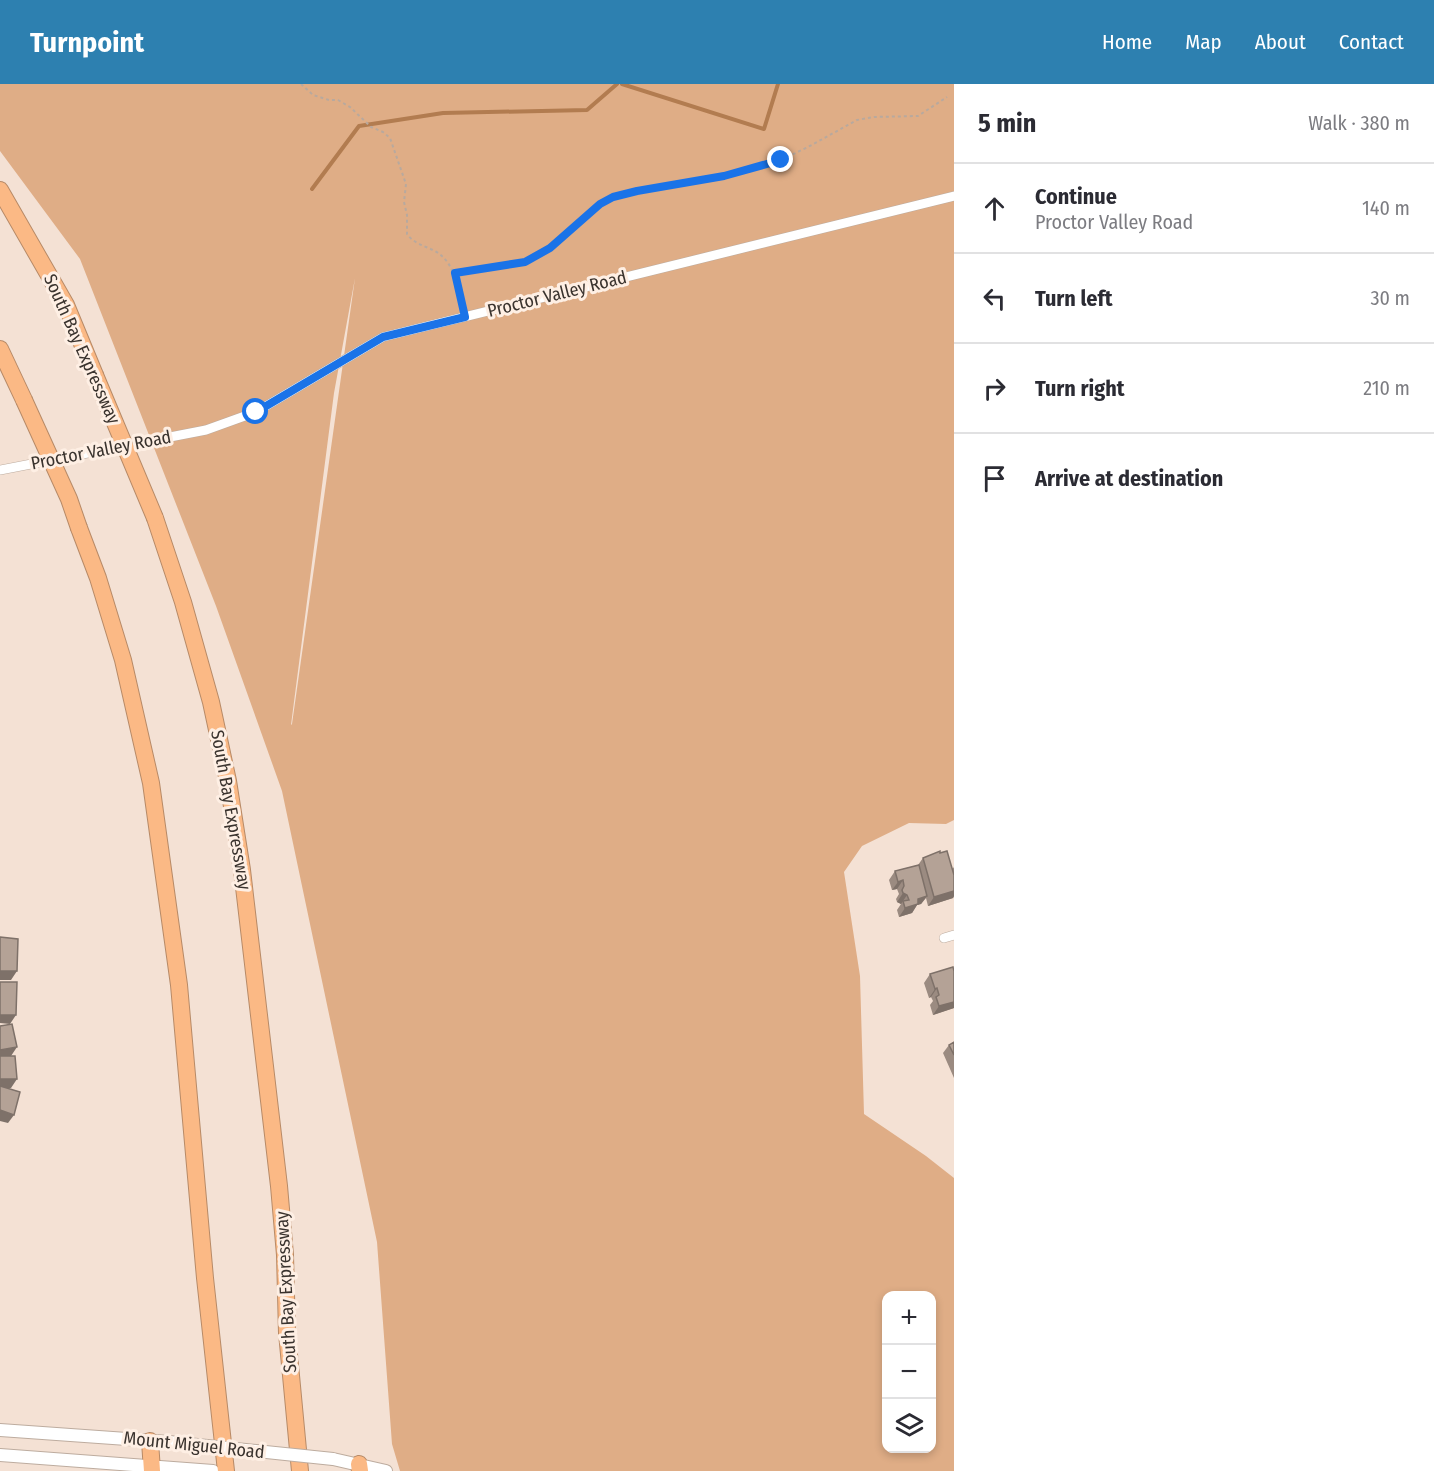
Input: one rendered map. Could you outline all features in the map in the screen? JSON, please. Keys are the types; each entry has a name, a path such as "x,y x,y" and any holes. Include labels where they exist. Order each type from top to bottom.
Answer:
{"highway":[{"name":"South Bay Expressway","path":"0,190 66,306 155,518 167,549 202,667 219,737 237,836 279,1186 285,1255 287,1333 300,1471"},
{"path":"0,349 69,499 98,578 123,660 151,783 179,985 205,1278 226,1471"},
{"path":"150,1440 158,1469"}],"street":[{"name":"Proctor Valley Road","path":"0,470 206,430 256,412 383,337 954,196"},
{"path":"944,938 954,935"},
{"name":"Mount Miguel Road","path":"0,1430 150,1440 333,1459 359,1467 386,1471"},
{"name":"Mount Miguel Road","path":"0,1455 158,1469 213,1471"}],"path":[{"path":"301,84 313,94 329,100 338,100 350,107 364,122 390,138 406,184 404,195 407,234 413,240 437,252 455,273 465,317"},
{"path":"455,273 525,262 550,248 600,204 613,197 753,169 781,160 857,120 874,117 918,116 947,98"}],"shaded area":[{"path":"0,84 954,84 954,820 946,824 909,823 862,846 844,872 860,976 864,1114 954,1178 954,1471 400,1471 392,1444 377,1242 282,791 216,606 80,259 0,151","holes":["355,278 292,724 334,393"]}],"building":[{"path":"940,851 940,853 947,851 954,875 954,891 934,897 923,858"},
{"path":"919,865 927,896 918,899 918,904 905,908 903,901 909,900 902,890 903,880 898,882 895,871"},
{"path":"0,937 18,939 17,971 0,971"},
{"path":"953,967 954,1002 939,1006 936,997 939,995 930,974"},
{"path":"0,982 17,982 16,1015 0,1015"},
{"path":"12,1024 17,1047 0,1050 0,1026"},
{"path":"954,1042 954,1055 949,1045"},
{"path":"0,1056 15,1056 17,1079 0,1079"},
{"path":"0,1086 20,1092 14,1115 0,1110"}],"waterway":[{"path":"312,189 359,126 443,113 587,110 617,84"},
{"path":"622,84 764,129 778,84"}],"route":[{"path":"256,412 383,337 465,317 455,273 525,262 550,248 600,204 613,197 724,176 781,160"}]}
